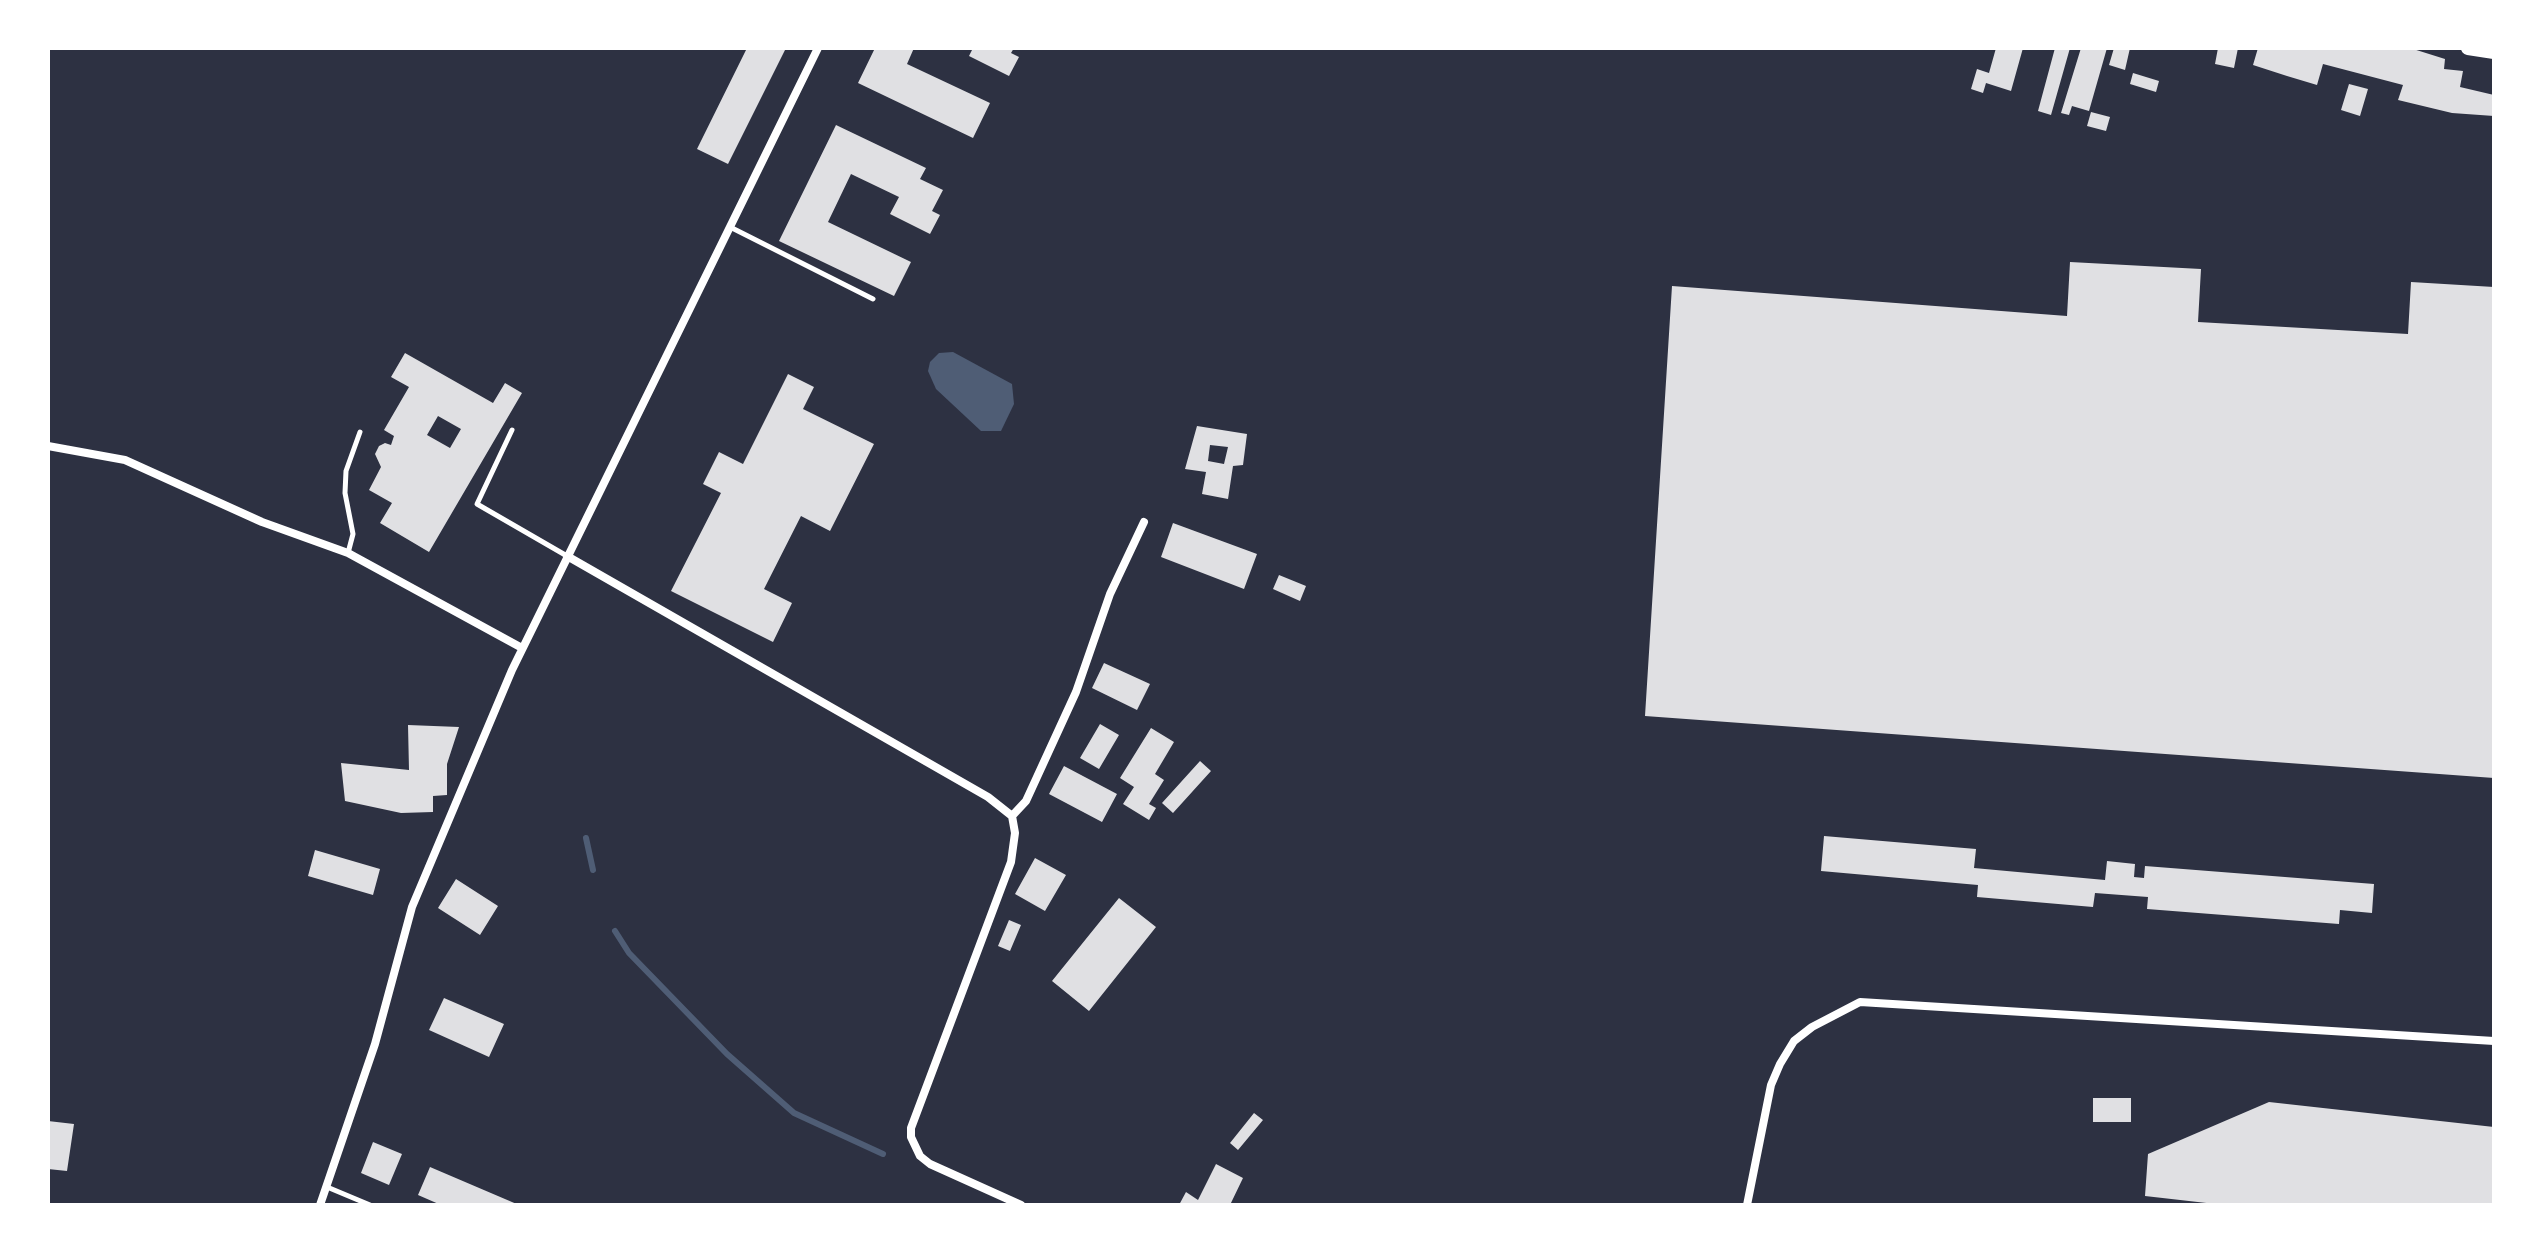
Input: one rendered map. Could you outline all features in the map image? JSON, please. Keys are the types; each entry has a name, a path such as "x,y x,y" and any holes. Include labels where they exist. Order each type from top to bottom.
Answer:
{"main road":[{"path":"2468,48 2494,52"}],"street":[{"path":"320,1205 375,1044 412,907 522,648 818,48"},
{"path":"48,446 125,460 262,522 348,553 522,648"},
{"path":"1012,816 1026,801 1076,692 1110,594 1144,522"},
{"path":"567,556 988,797 1012,816 1015,833 1011,862 911,1128 914,1147 930,1164 1021,1205"},
{"path":"1747,1205 1771,1085 1780,1064 1794,1041 1812,1027 1860,1002 2494,1041"}],"lane":[{"path":"730,227 873,299"},
{"path":"512,430 477,504 567,556"},
{"path":"348,553 353,534 345,493 346,471 360,432"},
{"path":"326,1186 370,1205"}],"water":[{"path":"953,352 1012,384 1014,404 1001,431 981,431 936,389 928,371 930,362 939,353"}],"building":[{"path":"747,48 786,48 728,164 697,149"},
{"path":"875,48 914,48 907,64 990,103 973,138 858,83"},
{"path":"973,48 1014,48 1011,53 1019,57 1009,76 969,56"},
{"path":"1996,48 2023,48 2011,91 1986,83 1983,93 1971,89 1977,69 1989,73"},
{"path":"2055,48 2070,48 2051,115 2038,111"},
{"path":"2081,48 2107,48 2089,111 2072,106 2069,115 2061,113"},
{"path":"2114,48 2130,48 2125,70 2109,65"},
{"path":"2218,48 2238,48 2234,68 2215,64"},
{"path":"2258,48 2410,48 2445,59 2444,69 2463,71 2460,87 2494,95 2494,116 2452,113 2398,100 2403,85 2323,64 2317,85 2253,65"},
{"path":"2133,73 2159,81 2156,92 2130,84"},
{"path":"2349,84 2368,89 2360,116 2341,110"},
{"path":"2091,112 2110,117 2106,131 2087,126"},
{"path":"836,125 926,168 920,179 943,190 932,211 940,215 930,234 890,214 899,197 851,174 828,222 911,262 894,296 779,241"},
{"path":"2070,262 2201,269 2198,322 2408,334 2411,282 2494,287 2494,778 1645,716 1672,286 2067,316"},
{"path":"405,353 493,403 505,383 522,393 429,552 380,523 392,503 369,490 381,467 375,454 379,446 385,443 391,445 394,436 384,430 409,387 391,377","holes":["438,416 461,429 450,448 427,435"]},
{"path":"788,374 814,387 803,409 874,444 830,531 801,516 764,589 792,603 773,642 671,591 721,493 703,484 719,452 743,464"},
{"path":"1197,426 1247,434 1243,465 1233,466 1228,499 1202,494 1206,472 1185,469","holes":["1210,445 1228,447 1224,464 1208,461"]},
{"path":"1173,523 1257,554 1244,589 1161,557"},
{"path":"1279,575 1306,586 1300,601 1273,589"},
{"path":"1104,663 1150,684 1137,710 1092,688"},
{"path":"1100,724 1119,735 1099,769 1080,758"},
{"path":"408,725 459,727 447,764 447,795 433,796 433,812 401,813 345,801 341,763 409,770"},
{"path":"1151,728 1174,742 1155,774 1164,780 1149,804 1156,808 1149,820 1123,804 1134,787 1120,778"},
{"path":"1200,761 1211,771 1173,813 1162,803"},
{"path":"1064,766 1117,794 1102,822 1049,794"},
{"path":"1824,836 1976,849 1974,868 2105,880 2107,861 2135,864 2134,877 2144,878 2145,866 2374,884 2372,913 2340,910 2339,924 2147,909 2148,897 2095,893 2093,907 1977,897 1978,885 1821,871"},
{"path":"315,850 380,869 373,895 308,876"},
{"path":"1035,858 1066,875 1045,911 1015,894"},
{"path":"456,879 498,906 480,935 438,908"},
{"path":"1119,898 1156,927 1089,1011 1052,981"},
{"path":"1009,920 1021,925 1010,951 998,946"},
{"path":"444,998 504,1024 489,1057 429,1030"},
{"path":"2093,1098 2131,1098 2131,1122 2093,1122"},
{"path":"2269,1102 2494,1127 2494,1205 2224,1205 2145,1196 2148,1154"},
{"path":"1254,1113 1263,1120 1238,1150 1230,1143"},
{"path":"48,1121 74,1124 67,1171 48,1169"},
{"path":"373,1142 402,1154 389,1185 361,1173"},
{"path":"1216,1164 1243,1178 1230,1205 1179,1205 1186,1192 1198,1200"},
{"path":"430,1167 519,1205 441,1205 418,1195"}],"waterway":[{"path":"586,838 593,870"},
{"path":"615,931 629,953 727,1054 794,1113 883,1154"}]}
